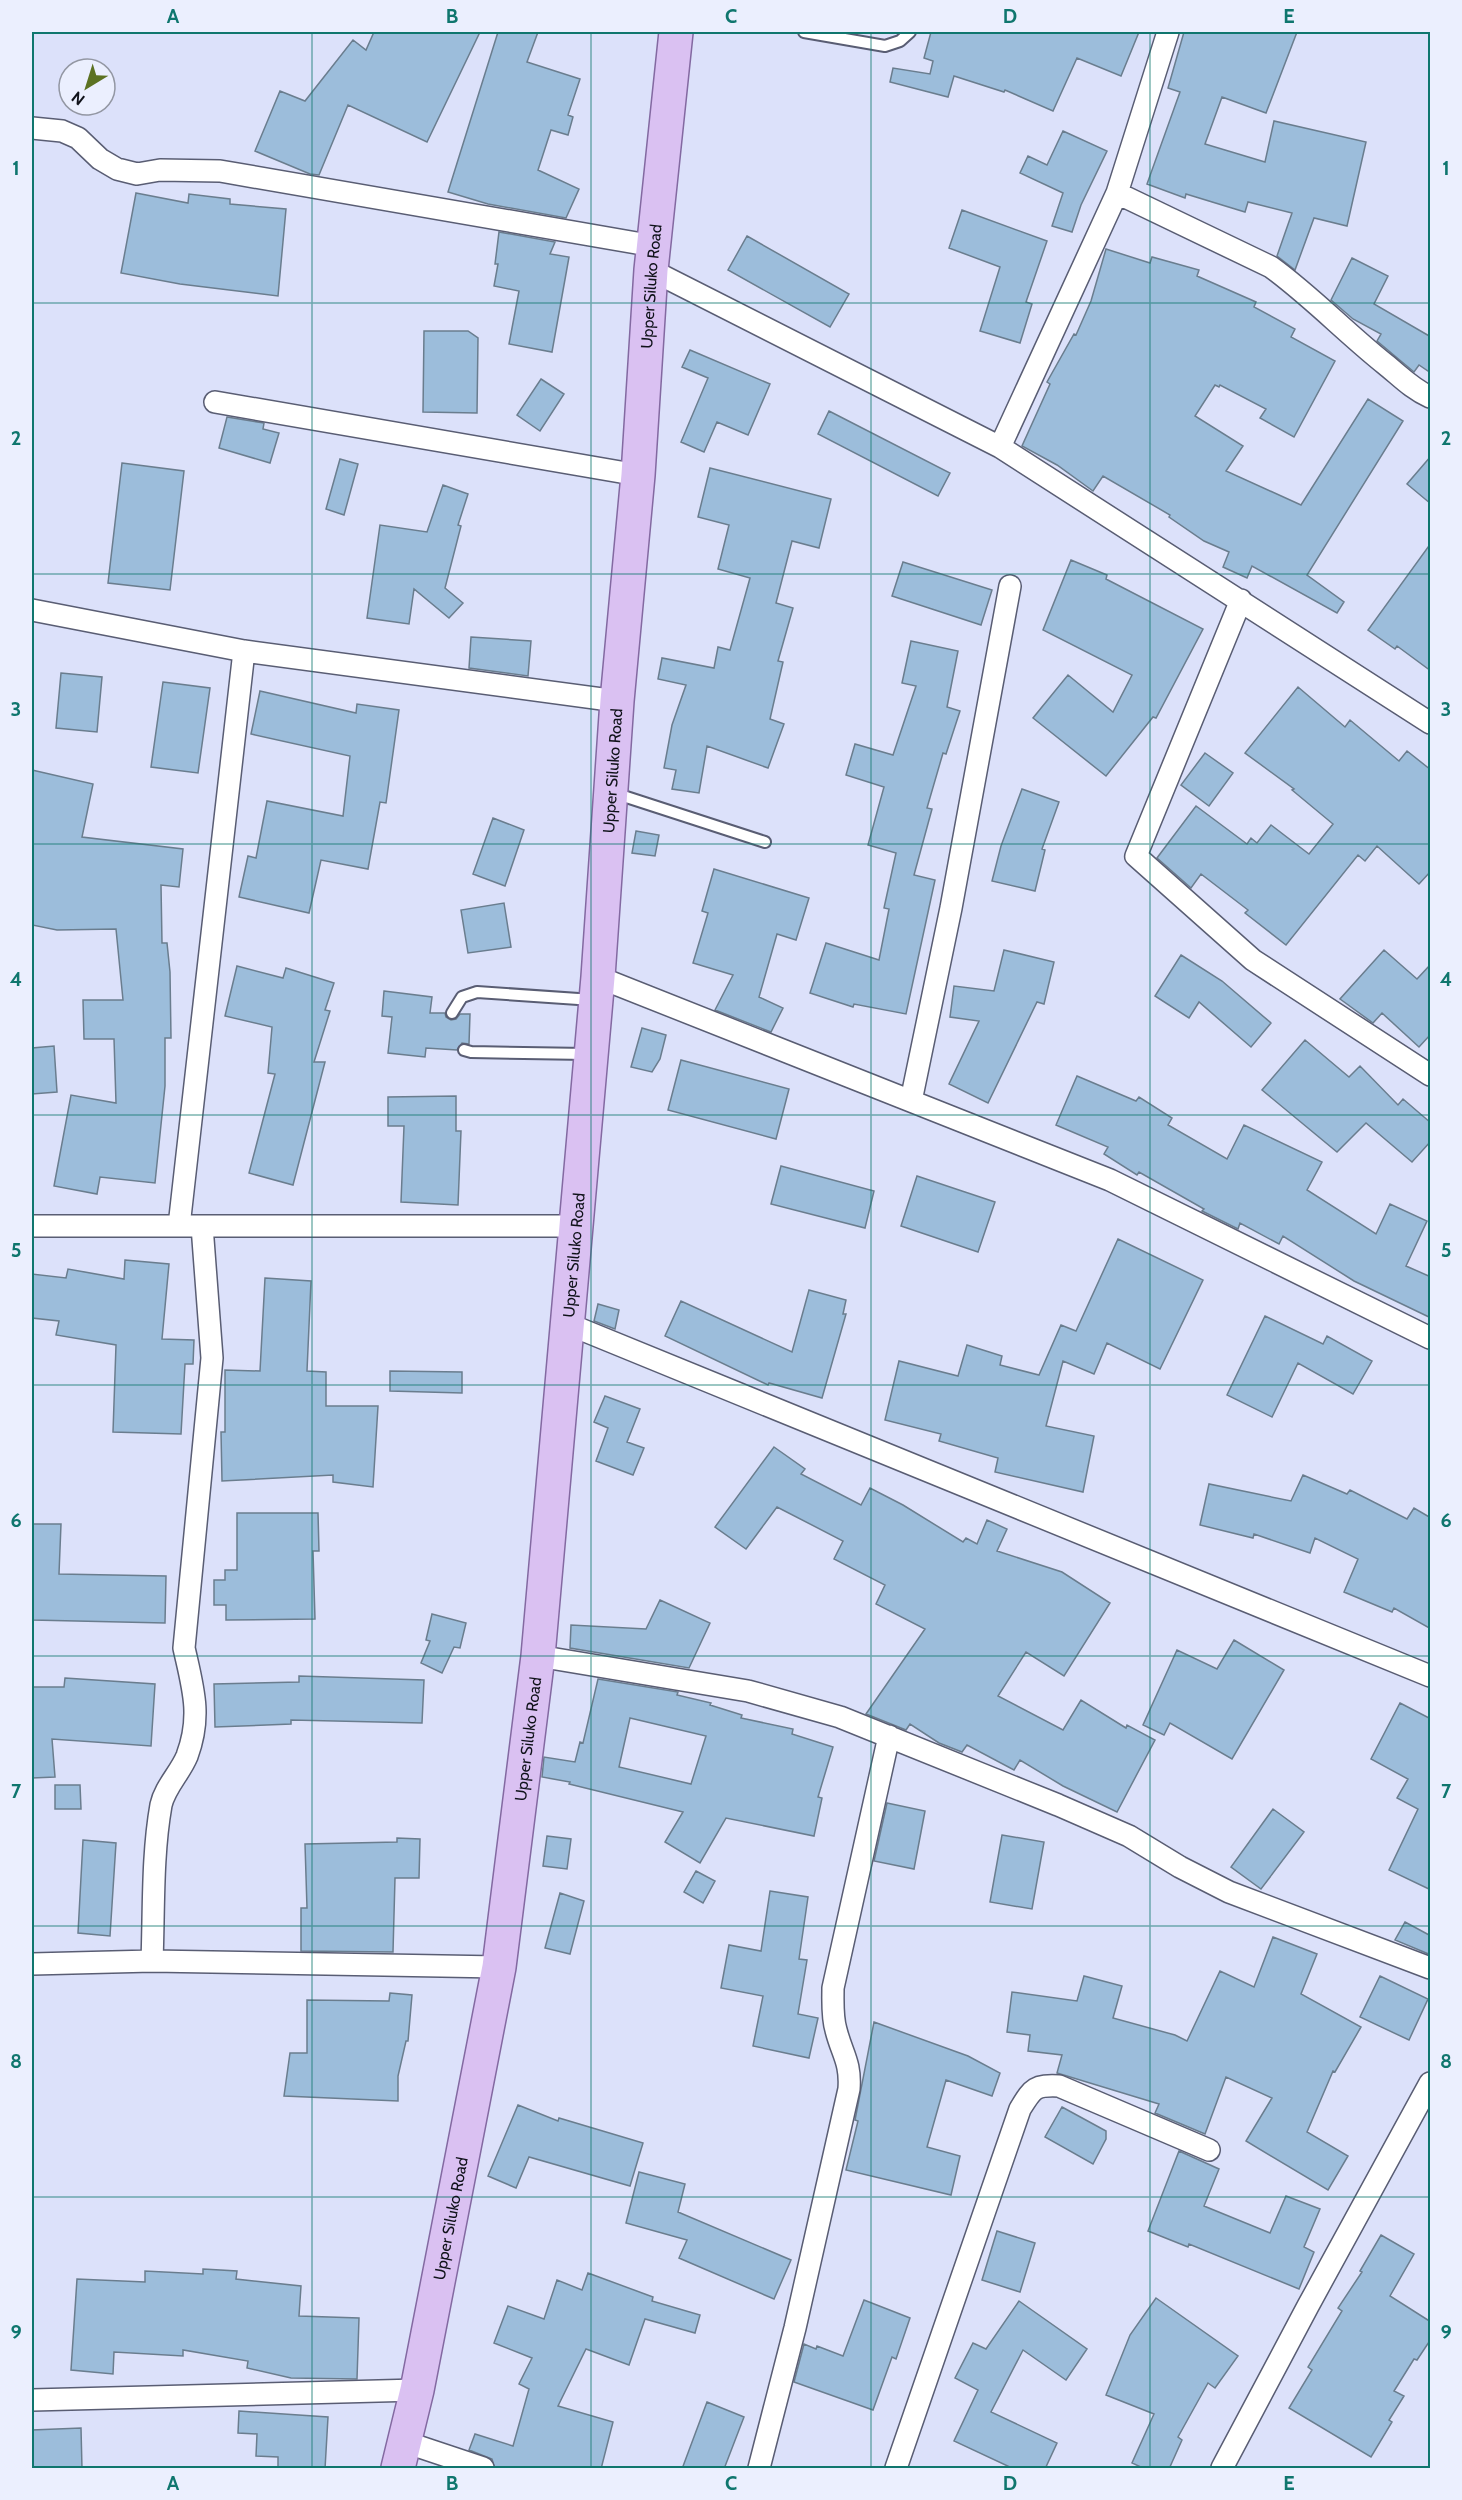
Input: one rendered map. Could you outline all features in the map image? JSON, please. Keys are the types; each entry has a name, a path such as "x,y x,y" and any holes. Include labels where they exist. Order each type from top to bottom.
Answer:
{"main road":[{"name":"Upper Siluko Road","path":"402,2455 417,2390 499,1967 538,1656 598,989 616,701 638,475 653,258 676,32"}],"street":[{"path":"1000,447 1117,193 1168,32"},
{"path":"32,128 62,131 78,138 100,159 117,169 137,174 160,170 220,171 653,258 1000,447 1431,723"},
{"path":"1117,193 1271,267 1366,351 1416,390 1431,397"},
{"path":"215,402 638,475"},
{"path":"910,1101 951,908 1010,586"},
{"path":"1241,600 1136,856 1253,960 1431,1075"},
{"path":"32,610 244,651 616,701"},
{"path":"179,1226 244,651"},
{"path":"598,989 910,1101 1110,1180 1431,1338"},
{"path":"32,1226 576,1226"},
{"path":"152,1961 158,1824 162,1801 186,1758 196,1709 195,1689 184,1648 212,1358 202,1226"},
{"path":"568,1324 1431,1676"},
{"path":"538,1656 748,1691 840,1717 1129,1836 1180,1867 1229,1892 1431,1968"},
{"path":"759,2469 795,2328 849,2089 850,2071 834,2020 833,1988 889,1736"},
{"path":"32,1964 152,1961 499,1967"},
{"path":"1222,2469 1308,2306 1431,2083"},
{"path":"896,2469 1020,2109 1031,2091 1040,2086 1059,2086 1209,2150"},
{"path":"32,2400 417,2390"},
{"path":"402,2455 483,2469"}],"lane":[{"path":"804,32 885,46 900,41 910,32"},
{"path":"610,792 765,842"},
{"path":"452,1013 462,997 477,992 598,989"},
{"path":"465,1050 471,1052 592,1054"}],"building":[{"path":"374,32 480,32 427,142 348,105 319,175 310,174 255,151 280,91 305,101 353,40 366,50"},
{"path":"498,32 538,32 527,62 580,79 568,115 573,117 568,135 551,130 538,170 579,189 566,218 488,204 448,192"},
{"path":"931,32 1139,32 1121,76 1077,58 1053,111 1005,90 1004,92 954,76 948,97 890,82 893,68 930,74 933,61 924,58"},
{"path":"1184,32 1297,32 1266,113 1222,97 1205,144 1265,162 1274,121 1366,142 1347,226 1314,218 1295,270 1277,256 1292,213 1248,202 1245,212 1186,194 1185,198 1147,184 1180,92 1168,88"},
{"path":"1063,131 1107,151 1081,205 1072,232 1052,226 1063,193 1020,173 1028,156 1047,165"},
{"path":"136,193 188,203 189,194 230,199 230,204 286,209 278,296 180,284 121,273"},
{"path":"962,210 1047,241 1026,302 1032,304 1020,343 980,331 1000,267 949,248"},
{"path":"499,232 555,242 550,254 569,257 552,352 509,344 519,291 494,286 498,264 495,264"},
{"path":"747,236 849,294 830,327 728,270"},
{"path":"1106,249 1150,263 1152,257 1199,270 1197,276 1256,302 1254,307 1295,329 1291,337 1335,361 1294,437 1260,418 1266,409 1220,385 1219,387 1215,385 1195,416 1243,446 1226,471 1301,505 1368,399 1403,421 1307,575 1344,602 1337,613 1252,566 1247,578 1223,567 1229,552 1204,541 1169,517 1170,515 1103,476 1093,491 1057,465 1022,446 1050,384 1047,382 1074,334 1076,335 1091,301"},
{"path":"1352,258 1388,276 1374,304 1431,337 1431,373 1419,365 1414,372 1377,341 1381,334 1353,319 1331,300"},
{"path":"424,331 468,331 478,338 477,413 423,412"},
{"path":"690,350 770,384 748,435 717,422 704,452 681,442 708,378 682,367"},
{"path":"541,379 564,394 540,431 517,415"},
{"path":"829,411 950,473 938,496 818,434"},
{"path":"227,417 264,423 263,429 279,433 270,463 219,448"},
{"path":"1431,456 1431,504 1407,484"},
{"path":"340,459 358,464 344,515 326,509"},
{"path":"122,463 184,471 170,590 108,583"},
{"path":"710,468 831,499 819,548 792,541 776,603 793,608 778,661 783,662 770,719 784,724 768,768 707,746 699,793 672,789 676,770 664,768 672,725 686,685 658,679 662,658 714,668 718,647 730,650 750,578 718,569 729,525 698,517"},
{"path":"443,485 468,494 458,525 461,526 445,588 463,603 449,618 414,589 409,624 367,618 380,525 427,532"},
{"path":"1431,543 1431,671 1397,646 1395,649 1368,630"},
{"path":"1071,560 1107,575 1106,579 1203,629 1156,718 1153,717 1106,776 1033,718 1068,675 1113,712 1132,675 1043,630"},
{"path":"903,562 992,590 981,625 892,596"},
{"path":"471,637 531,641 528,676 469,668"},
{"path":"911,641 958,651 947,707 960,711 946,754 943,753 927,808 932,809 914,875 935,880 906,1014 854,1004 853,1007 810,993 826,943 879,960 889,909 884,908 896,853 868,845 884,787 846,775 855,744 893,755 916,686 902,683"},
{"path":"61,673 102,677 97,732 56,728"},
{"path":"163,682 210,688 198,773 151,767"},
{"path":"1298,687 1345,727 1350,720 1399,761 1407,751 1431,770 1431,871 1419,884 1377,846 1365,861 1358,855 1286,945 1245,913 1248,910 1201,874 1191,888 1157,858 1196,806 1247,844 1251,838 1257,843 1271,825 1309,854 1333,824 1292,790 1294,789 1245,753"},
{"path":"260,691 356,713 357,704 399,710 386,803 380,802 368,869 321,860 309,913 239,897 248,856 256,858 267,801 343,816 350,756 251,734"},
{"path":"1205,753 1233,773 1209,806 1181,785"},
{"path":"32,770 93,784 82,837 183,849 179,887 161,885 162,943 167,943 170,972 171,1038 165,1038 165,1086 155,1183 100,1177 97,1194 54,1186 71,1095 116,1103 114,1039 84,1039 83,1000 123,1000 116,929 57,930 32,925"},
{"path":"1022,789 1059,802 1042,849 1045,850 1035,891 992,881 1001,846"},
{"path":"493,818 524,830 505,886 473,874"},
{"path":"636,831 659,835 655,856 632,853"},
{"path":"714,869 809,898 796,940 777,934 759,997 783,1008 771,1032 715,1010 733,975 693,963 708,913 702,911"},
{"path":"504,903 511,947 468,953 461,910"},
{"path":"1004,950 1054,962 1044,1004 1037,1002 988,1103 949,1084 979,1021 950,1017 954,986 994,991"},
{"path":"1384,950 1417,979 1431,964 1431,1034 1419,1047 1382,1013 1373,1023 1340,999"},
{"path":"1181,955 1222,981 1271,1023 1251,1047 1199,1002 1189,1018 1155,996"},
{"path":"237,966 283,978 286,968 334,983 325,1010 330,1011 314,1062 325,1062 293,1185 249,1173 275,1074 268,1073 272,1027 225,1016"},
{"path":"384,991 432,997 430,1013 445,1013 446,1017 451,1020 456,1019 460,1014 470,1014 469,1044 462,1043 457,1050 426,1048 425,1057 388,1053 392,1017 382,1016"},
{"path":"642,1028 666,1035 660,1059 652,1072 631,1067"},
{"path":"1305,1040 1349,1077 1360,1066 1398,1105 1403,1099 1431,1123 1431,1141 1412,1162 1366,1123 1337,1152 1262,1090"},
{"path":"54,1046 57,1092 32,1094 32,1048"},
{"path":"681,1060 789,1089 776,1139 668,1110"},
{"path":"1077,1076 1136,1101 1139,1097 1172,1118 1168,1125 1227,1159 1244,1125 1322,1162 1307,1190 1376,1234 1390,1204 1427,1221 1406,1266 1431,1277 1431,1318 1354,1281 1283,1236 1279,1244 1240,1223 1238,1229 1202,1211 1204,1209 1139,1172 1137,1175 1104,1154 1108,1147 1056,1125"},
{"path":"456,1096 456,1131 461,1131 458,1205 401,1202 404,1126 388,1126 388,1097"},
{"path":"781,1166 874,1191 865,1228 771,1204"},
{"path":"917,1176 995,1202 978,1252 901,1226"},
{"path":"1118,1239 1203,1280 1160,1369 1107,1343 1094,1374 1063,1361 1046,1426 1094,1436 1083,1492 995,1472 998,1458 939,1441 941,1434 885,1420 899,1361 958,1376 967,1345 1002,1356 1000,1365 1039,1375 1061,1325 1076,1331"},
{"path":"125,1260 169,1264 162,1339 194,1340 193,1364 185,1364 181,1434 113,1432 116,1345 56,1335 59,1321 32,1318 32,1274 66,1278 68,1269 124,1279"},
{"path":"265,1278 311,1281 307,1371 326,1372 326,1406 378,1406 373,1487 333,1482 333,1475 222,1481 221,1432 225,1432 225,1370 260,1371"},
{"path":"809,1290 846,1300 843,1314 846,1314 822,1398 769,1383 768,1385 665,1336 681,1301 792,1352"},
{"path":"598,1304 619,1310 615,1329 594,1321"},
{"path":"1265,1316 1323,1344 1327,1336 1372,1361 1353,1394 1298,1363 1272,1417 1227,1395"},
{"path":"390,1371 462,1372 462,1393 390,1391"},
{"path":"605,1396 640,1409 627,1442 644,1448 633,1475 596,1461 608,1428 594,1422"},
{"path":"774,1447 805,1469 801,1474 861,1505 870,1488 903,1505 963,1542 966,1538 977,1544 987,1520 1007,1529 997,1551 1062,1572 1110,1603 1064,1676 1026,1652 998,1696 1063,1730 1081,1700 1126,1728 1127,1725 1155,1740 1117,1812 1063,1786 1020,1760 1014,1770 967,1745 962,1752 939,1743 910,1724 906,1730 866,1714 925,1629 876,1604 885,1585 834,1559 843,1541 777,1507 746,1549 715,1527"},
{"path":"1303,1475 1347,1494 1350,1490 1407,1519 1414,1508 1431,1518 1431,1629 1394,1608 1392,1612 1344,1592 1358,1559 1315,1538 1310,1553 1254,1534 1253,1538 1200,1525 1209,1484 1291,1501"},
{"path":"237,1513 318,1513 319,1551 313,1551 315,1619 226,1620 226,1605 214,1605 214,1580 225,1580 225,1570 237,1570"},
{"path":"32,1524 61,1524 59,1574 166,1576 165,1623 32,1620"},
{"path":"660,1600 710,1623 689,1668 570,1648 571,1625 646,1629"},
{"path":"432,1614 466,1623 460,1648 454,1647 442,1673 421,1663 430,1641 426,1640"},
{"path":"1234,1640 1284,1670 1232,1759 1170,1723 1164,1735 1143,1725 1177,1650 1217,1669"},
{"path":"299,1676 424,1680 422,1723 291,1720 291,1724 215,1727 214,1684 299,1682"},
{"path":"65,1678 155,1684 151,1746 52,1739 55,1777 32,1778 32,1687 64,1687"},
{"path":"598,1679 678,1692 677,1695 711,1703 710,1705 742,1715 741,1718 793,1729 792,1734 833,1747 818,1797 822,1798 814,1836 726,1818 700,1863 665,1842 683,1812 569,1784 570,1782 542,1777 544,1757 575,1762 580,1742 583,1743","holes":["630,1718 706,1736 691,1784 619,1767"]},
{"path":"1400,1703 1431,1719 1431,1890 1389,1870 1418,1809 1397,1798 1408,1779 1371,1759"},
{"path":"55,1785 80,1785 81,1809 55,1809"},
{"path":"887,1803 925,1811 914,1869 874,1861"},
{"path":"1273,1809 1304,1832 1261,1889 1231,1867"},
{"path":"1002,1835 1044,1842 1032,1909 990,1902"},
{"path":"547,1836 571,1839 567,1869 543,1866"},
{"path":"397,1838 420,1839 419,1878 395,1878 393,1952 301,1951 301,1908 307,1908 305,1844 397,1842"},
{"path":"83,1840 116,1843 110,1936 78,1933"},
{"path":"696,1871 715,1881 703,1903 684,1892"},
{"path":"770,1891 808,1897 799,1959 807,1960 798,2014 818,2018 809,2058 753,2046 763,1996 721,1988 729,1945 761,1951"},
{"path":"560,1893 584,1901 570,1954 545,1948"},
{"path":"1405,1922 1431,1936 1431,1955 1395,1940"},
{"path":"1273,1937 1317,1954 1301,1994 1361,2027 1335,2072 1333,2071 1307,2132 1348,2156 1328,2190 1246,2141 1272,2098 1226,2077 1205,2134 1155,2113 1159,2104 1057,2073 1062,2055 1028,2051 1030,2035 1007,2032 1012,1992 1077,2001 1084,1976 1122,1986 1113,2018 1175,2035 1187,2041 1220,1971 1254,1987"},
{"path":"1380,1976 1428,1999 1409,2040 1360,2017"},
{"path":"390,1993 412,1995 408,2041 406,2041 398,2076 398,2101 284,2096 290,2053 307,2053 307,2000 389,2001"},
{"path":"874,2022 968,2056 1000,2073 992,2096 946,2080 927,2147 960,2156 951,2195 846,2170 858,2121 855,2120"},
{"path":"518,2105 558,2121 559,2118 643,2143 630,2186 529,2157 516,2188 488,2176"},
{"path":"1062,2107 1106,2131 1106,2139 1093,2164 1045,2137"},
{"path":"1179,2151 1219,2169 1204,2206 1270,2233 1286,2196 1320,2209 1304,2247 1314,2252 1299,2289 1189,2244 1188,2247 1148,2231"},
{"path":"639,2172 685,2184 678,2212 791,2260 774,2299 679,2258 687,2240 626,2223"},
{"path":"997,2231 1035,2243 1020,2292 982,2280"},
{"path":"1381,2235 1414,2254 1390,2296 1431,2322 1431,2339 1417,2360 1414,2359 1394,2391 1404,2396 1389,2420 1392,2422 1371,2457 1289,2408 1312,2370 1308,2367 1342,2311 1338,2308 1362,2272 1360,2271"},
{"path":"203,2269 237,2271 236,2279 301,2286 299,2316 359,2318 357,2379 291,2378 247,2368 248,2361 183,2350 183,2356 114,2352 113,2374 71,2370 77,2279 145,2282 145,2271 203,2274"},
{"path":"588,2273 653,2297 652,2301 700,2315 695,2333 645,2319 629,2365 586,2349 558,2406 613,2422 601,2469 495,2469 492,2459 469,2450 475,2434 513,2446 529,2389 519,2384 532,2358 494,2343 508,2306 544,2319 557,2280 582,2290"},
{"path":"1156,2298 1238,2356 1215,2388 1208,2383 1178,2437 1182,2440 1169,2469 1145,2469 1132,2463 1154,2414 1106,2395 1130,2335"},
{"path":"864,2300 910,2318 896,2359 892,2357 873,2410 794,2382 804,2344 816,2349 817,2346 843,2356"},
{"path":"1019,2301 1087,2349 1066,2380 1023,2350 991,2412 1057,2443 1045,2469 1014,2469 954,2441 978,2390 955,2378 973,2343 986,2349"},
{"path":"707,2402 744,2417 724,2469 682,2469"},
{"path":"239,2411 328,2417 325,2469 278,2469 278,2457 256,2456 257,2434 238,2433"},
{"path":"81,2428 82,2469 32,2469 32,2430"}]}
